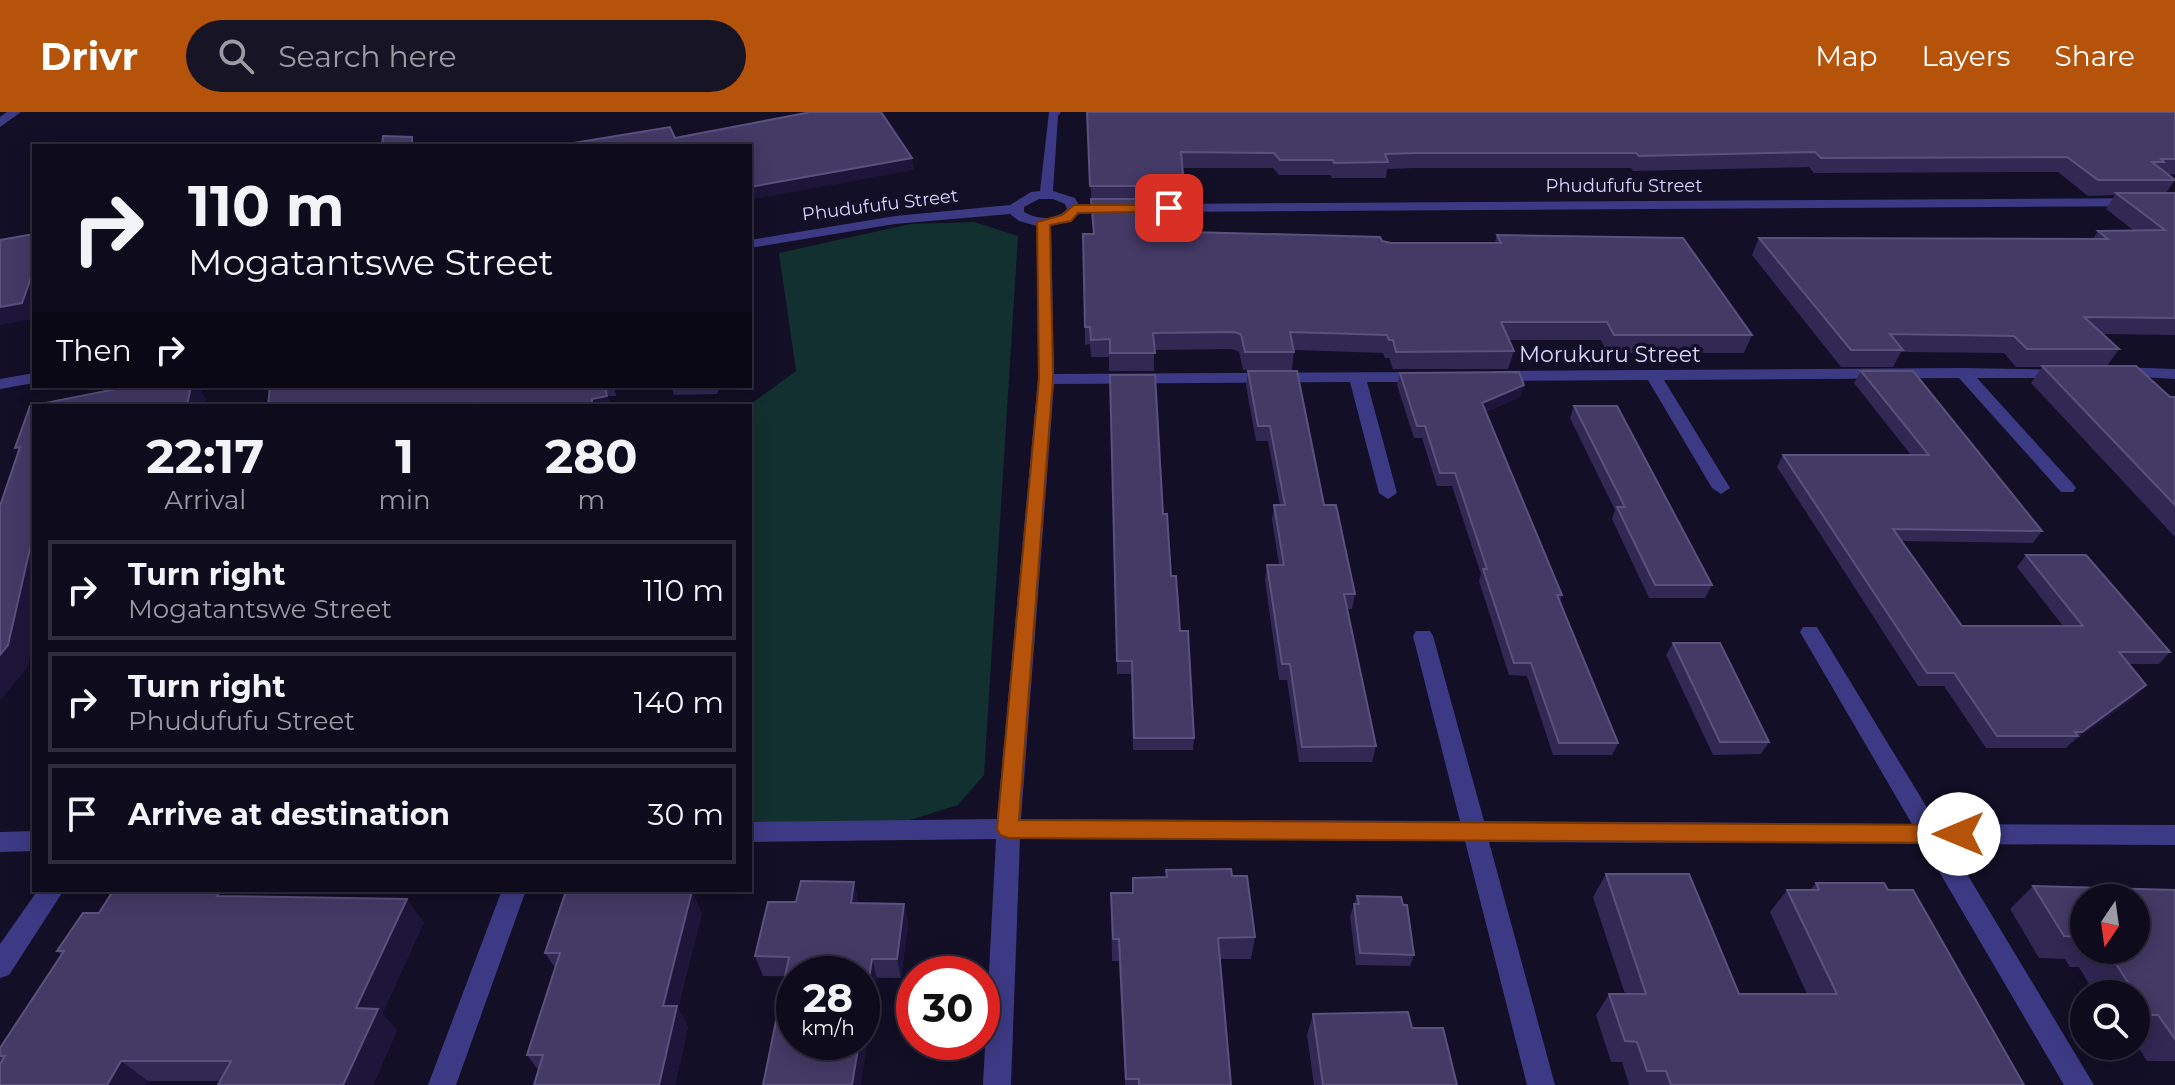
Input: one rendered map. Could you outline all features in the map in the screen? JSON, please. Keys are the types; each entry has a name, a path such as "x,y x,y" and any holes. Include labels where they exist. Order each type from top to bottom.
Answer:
{"street":[{"path":"0,123 15,112"},
{"path":"1046,195 1052,116 1055,112"},
{"path":"1046,195 1070,201 1074,209 1067,218 1044,222 1022,218 1015,209 1021,201 1046,195"},
{"name":"Phudufufu Street","path":"1154,209 2175,202"},
{"name":"Phudufufu Street","path":"752,244 895,220 1015,209"},
{"path":"1074,209 1138,209"},
{"path":"997,1085 1008,829 1046,379 1044,222"},
{"path":"1963,373 2067,488"},
{"name":"Morukuru Street","path":"1482,376 2175,374"},
{"path":"1653,375 1721,488"},
{"path":"1357,377 1388,493"},
{"path":"1046,379 1451,377"},
{"path":"0,384 32,378"},
{"path":"1810,632 2080,1085"},
{"path":"1423,636 1541,1085"},
{"path":"752,832 1008,829 2175,835"},
{"path":"0,842 32,841"},
{"path":"0,966 51,892"},
{"path":"442,1085 513,892"}],"green space":[{"path":"974,222 1018,236 984,775 958,805 900,823 752,825 751,404 796,371 779,253 910,224"}],"building":[{"path":"811,112 881,112 912,158 752,187 752,144 567,144 670,127 675,138"},
{"path":"1087,112 2175,112 2175,159 2152,162 2175,180 2098,180 2067,157 1821,158 1815,152 1639,156 1636,153 1417,153 1385,154 1388,162 1334,163 1333,160 1280,160 1274,153 1181,152 1184,186 1090,186"},
{"path":"383,136 412,137 412,144 382,144"},
{"path":"2116,193 2175,193 2175,318 2084,317 2119,349 2027,349 2014,336 1890,334 1903,350 1851,350 1759,238 2108,239 2098,231 2165,230"},
{"path":"1091,199 1186,199 1190,232 1380,237 1382,241 1391,243 1501,243 1497,235 1683,238 1752,335 1614,335 1607,322 1501,322 1514,351 1396,352 1393,340 1389,340 1387,335 1290,332 1294,352 1245,352 1241,334 1234,332 1153,333 1155,353 1110,353 1110,339 1091,340 1090,327 1085,327 1083,234 1094,234"},
{"path":"32,234 32,275 22,303 0,307 0,240"},
{"path":"2042,366 2136,366 2170,397 2175,397 2175,505"},
{"path":"1248,371 1297,371 1324,505 1336,505 1355,594 1344,594 1376,746 1302,747 1290,664 1282,664 1267,565 1284,565 1274,505 1285,505 1270,426 1258,426"},
{"path":"1861,371 1913,371 2042,531 1893,529 1962,626 2083,626 2026,555 2086,555 2170,652 2119,652 2146,685 2082,732 2075,732 2078,736 1997,736 1954,673 1927,673 1783,455 1929,455"},
{"path":"1519,372 1524,385 1482,403 1562,595 1557,595 1618,743 1559,743 1531,663 1514,663 1455,473 1440,473 1425,426 1417,426 1400,373"},
{"path":"1110,375 1155,375 1163,514 1167,514 1171,576 1176,576 1180,631 1188,631 1194,738 1134,738 1132,661 1117,661"},
{"path":"121,388 191,388 187,404 40,404"},
{"path":"270,388 605,388 607,396 592,399 592,404 268,404"},
{"path":"30,406 32,540 8,645 0,655 0,506"},
{"path":"1574,406 1617,406 1712,585 1655,585 1617,507 1625,507"},
{"path":"1673,643 1720,643 1769,742 1720,742"},
{"path":"1231,869 1232,876 1247,876 1255,937 1218,938 1231,1085 1139,1085 1139,1079 1126,1079 1119,939 1113,939 1111,893 1133,893 1133,878 1167,877 1166,870"},
{"path":"1606,874 1689,874 1739,994 1837,994 1787,890 1819,890 1816,883 1884,883 1888,890 1913,890 2024,1085 1671,1085 1666,1071 1647,1071 1637,1042 1625,1041 1609,994 1646,994"},
{"path":"801,881 854,882 851,903 904,904 896,959 880,959 880,956 755,956 768,902 796,902"},
{"path":"2033,886 2070,887 2070,936 2064,936"},
{"path":"2150,889 2175,890 2175,1039 2158,1015 2150,1015 2150,980 2126,980 2116,964 2150,964"},
{"path":"112,892 219,892 217,896 407,899 356,1008 378,1009 343,1085 218,1085 231,1061 121,1061 107,1085 0,1085 0,1064 5,1056 0,1056 0,1048 64,951 57,951 83,913 99,913"},
{"path":"566,892 692,892 663,1006 677,1006 659,1085 534,1085 543,1055 527,1055 560,953 545,953"},
{"path":"1357,896 1401,897 1403,905 1407,905 1414,955 1360,953 1354,904 1359,904"},
{"path":"1408,1012 1412,1028 1443,1028 1457,1085 1323,1085 1313,1014"},
{"path":"776,1021 776,1060 856,1060 852,1085 763,1085"}],"route":[{"path":"1169,208 1074,209 1067,218 1044,222 1046,379 1008,829 1959,834"}]}
